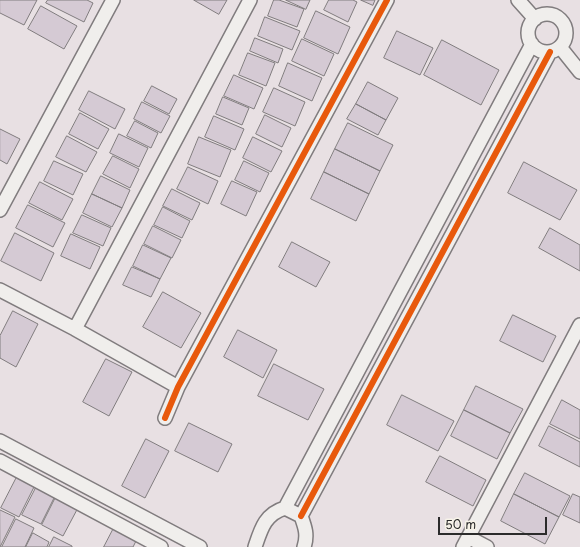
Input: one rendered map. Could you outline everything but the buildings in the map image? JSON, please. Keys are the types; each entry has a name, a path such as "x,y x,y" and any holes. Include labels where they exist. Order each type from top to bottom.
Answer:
{"street":[{"path":"0,210 113,0"},
{"path":"75,329 250,0"},
{"path":"166,418 178,387 387,0"},
{"path":"518,0 534,19"},
{"path":"304,547 306,532 301,516 555,50 564,43 566,33 563,22 555,15 544,14 534,19 531,23 528,34 535,48 545,52 555,50"},
{"path":"255,547 260,530 266,520 276,511 285,508 532,44"},
{"path":"555,50 580,72"},
{"path":"0,290 75,329 178,387"},
{"path":"487,547 466,542 580,326"},
{"path":"0,441 200,547"},
{"path":"0,461 161,547"},
{"path":"285,508 301,516"}],"cycle path":[{"path":"165,418 178,387 387,0"},
{"path":"301,516 550,52"}]}
